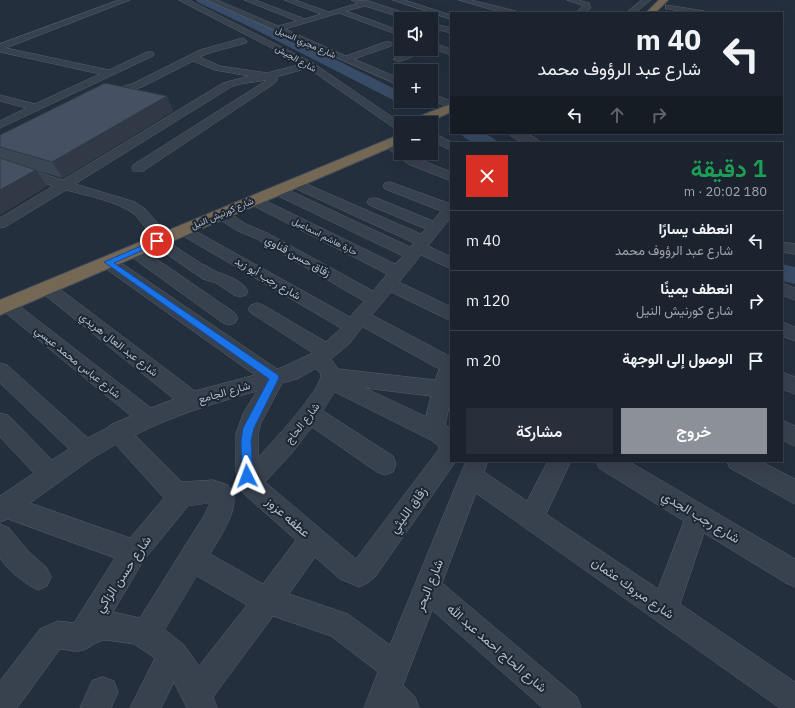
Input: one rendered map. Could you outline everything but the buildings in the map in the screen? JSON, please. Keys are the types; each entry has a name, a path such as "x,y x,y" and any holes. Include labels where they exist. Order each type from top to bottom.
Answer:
{"highway":[{"path":"652,12 676,0"},
{"path":"432,116 450,108"},
{"path":"438,123 450,118"},
{"name":"شارع كورنيش النيل","path":"2,303 394,132"},
{"name":"شارع كورنيش النيل","path":"2,303 47,288 134,251 157,236 183,230 394,140"}],"street":[{"path":"0,48 126,0"},
{"name":"شارع الجيش","path":"182,0 310,65 394,124"},
{"name":"شارع مجري السيل","path":"211,0 394,80"},
{"path":"248,0 304,21"},
{"path":"288,0 328,14"},
{"path":"355,0 394,12"},
{"path":"397,0 450,18"},
{"path":"463,0 508,12"},
{"path":"571,0 586,5 587,8 582,12"},
{"path":"631,12 647,0"},
{"path":"220,4 231,1"},
{"path":"476,11 501,2"},
{"path":"278,29 328,14 337,8 348,9 366,3"},
{"path":"664,6 698,12"},
{"path":"337,8 394,31"},
{"path":"438,23 450,18"},
{"path":"438,27 450,31"},
{"path":"94,100 138,85 209,50 243,41"},
{"path":"345,59 388,44"},
{"path":"0,48 110,73"},
{"path":"438,49 450,52"},
{"path":"1,125 150,54"},
{"path":"398,59 406,56"},
{"path":"138,168 274,79 267,76 214,67 193,57"},
{"path":"0,224 218,90 238,81 267,76 310,65"},
{"path":"0,98 37,108"},
{"path":"438,99 450,105"},
{"path":"516,134 533,142"},
{"path":"438,140 450,146"},
{"path":"410,160 450,177"},
{"path":"0,165 130,205 140,212 157,236 209,275 222,279 240,291"},
{"path":"295,183 435,229"},
{"path":"390,186 435,229 450,262"},
{"path":"277,190 435,229"},
{"name":"حارة هاشم اسماعيل","path":"252,200 392,278 450,314"},
{"path":"374,202 435,229"},
{"name":"زقاق حسن قناوي","path":"221,214 241,227 262,236 374,299"},
{"name":"شارع الجامع","path":"3,508 86,450 118,432 148,418 192,401 290,373 322,356 342,339 374,299 435,229"},
{"name":"شارع رجب أبو زيد","path":"183,230 356,321 450,365"},
{"path":"783,247 795,249"},
{"path":"134,251 229,318"},
{"path":"108,262 275,378 251,421 247,434 247,471 249,482"},
{"name":"شارع عبد العال هريدي","path":"47,288 192,401"},
{"path":"783,289 795,294"},
{"name":"شارع عباس محمد عيسي","path":"2,303 148,418"},
{"path":"257,309 322,356 331,371 332,379"},
{"path":"783,329 795,334"},
{"name":"زقاق الليثي","path":"359,574 366,568 448,456 450,451 442,436 443,389 450,365"},
{"path":"0,371 86,450"},
{"path":"332,379 443,389"},
{"path":"332,379 442,436"},
{"name":"شارع الحاج","path":"249,482 289,440 310,414 332,379"},
{"path":"783,380 795,386"},
{"path":"310,414 385,464"},
{"path":"0,422 50,474"},
{"path":"783,430 795,436"},
{"path":"118,432 172,489 182,495 213,491 218,493 222,498 222,504 214,523 147,634"},
{"path":"531,518 559,462"},
{"name":"شارع رجب الجدي","path":"609,462 795,574"},
{"path":"740,462 795,492"},
{"name":"شارع مبروك عثمان","path":"474,469 531,518 795,700"},
{"name":"شارع البحر","path":"391,693 428,589 474,469"},
{"name":"عطفه عزوز","path":"249,482 349,570 359,574"},
{"name":"شارع حسن الزاكي","path":"0,706 50,639 71,635 134,552 182,495"},
{"path":"3,508 134,552"},
{"path":"664,610 698,516"},
{"path":"0,537 19,560 38,577"},
{"path":"71,635 103,626 130,628 147,634 160,642 173,654 199,701 313,538"},
{"path":"192,558 246,590 268,601 338,624 352,633 391,693"},
{"name":"شارع الحاج احمد عبد الله","path":"428,589 566,708"},
{"path":"145,708 173,654"}],"waterway":[{"path":"201,0 254,24 394,94"},
{"path":"471,134 487,142"},
{"path":"783,272 795,276"}],"route":[{"path":"157,241 108,262 275,378 248,428 246,441 247,476"}]}
